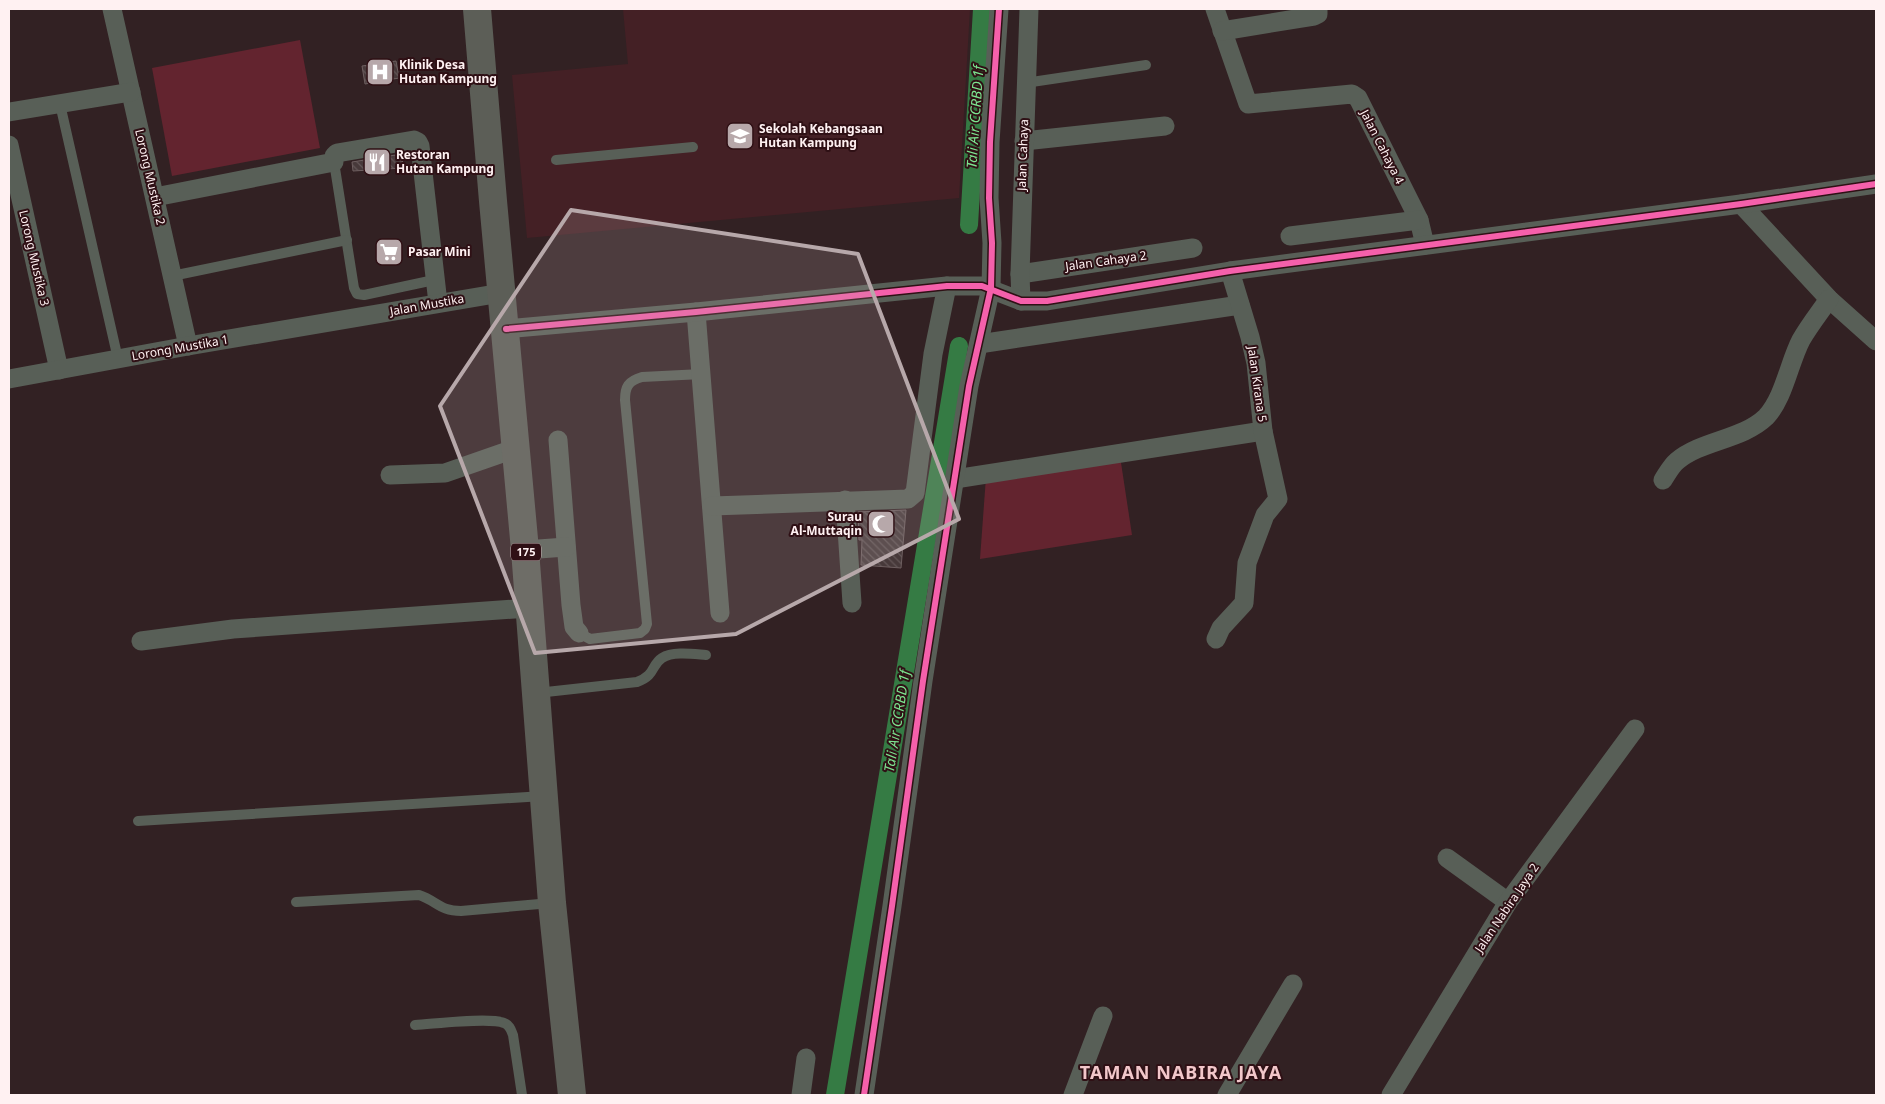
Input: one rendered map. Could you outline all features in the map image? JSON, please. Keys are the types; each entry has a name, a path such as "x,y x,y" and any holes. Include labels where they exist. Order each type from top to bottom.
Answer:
{"main road":[{"name":"175","path":"477,9 501,293 526,550 552,903 572,1095"}],"street":[{"name":"Lorong Mustika 2","path":"112,9 188,346"},
{"path":"864,1095 891,915 922,681 969,386 991,288 990,142 999,9"},
{"name":"Jalan Cahaya","path":"1021,301 1020,274 1029,9"},
{"path":"1215,9 1222,31 1314,16 1318,14 1318,9"},
{"name":"Jalan Cahaya 4","path":"1222,31 1247,102 1250,104 1352,94 1356,96 1419,220 1426,244"},
{"path":"9,112 130,92"},
{"path":"1024,141 1165,126"},
{"path":"155,197 334,162 334,156 337,153 414,140 420,146 438,303"},
{"name":"Lorong Mustika 3","path":"9,145 59,370"},
{"path":"506,329 696,312 947,286 982,286 1021,301 1047,301 1230,271 1740,204 1876,184"},
{"path":"1740,204 1829,299 1876,341"},
{"path":"1290,236 1419,220"},
{"name":"Jalan Cahaya 2","path":"1020,274 1193,248"},
{"name":"Jalan Kirana 5","path":"1216,639 1222,628 1244,603 1247,563 1265,515 1278,499 1263,431 1256,363 1230,271"},
{"path":"712,506 908,499 915,493 933,354 947,286"},
{"name":"Jalan Mustika","path":"352,319 501,293"},
{"path":"1663,480 1677,461 1704,446 1753,426 1768,414 1778,398 1801,341 1829,299"},
{"path":"979,344 1240,305"},
{"path":"696,312 720,613"},
{"name":"Lorong Mustika 1","path":"9,378 352,319"},
{"path":"955,479 1263,431"},
{"path":"558,440 572,612 574,627 579,633"},
{"path":"390,475 445,473 517,448"},
{"path":"845,500 852,604"},
{"path":"526,550 566,547"},
{"path":"141,640 233,629 530,608"},
{"name":"Jalan Nabira Jaya 2","path":"1390,1095 1508,902 1635,729"},
{"path":"1447,858 1508,902"},
{"path":"1227,1095 1293,984"},
{"path":"1073,1095 1103,1016"},
{"path":"801,1095 806,1058"}],"lane":[{"path":"1026,83 1146,65"},
{"path":"60,104 118,359"},
{"path":"556,160 693,146"},
{"path":"334,162 354,288 357,294 364,296 434,280"},
{"path":"172,276 347,240"},
{"path":"579,633 590,638 640,633 647,624 625,390 634,379 642,377 702,374"},
{"path":"536,694 637,682 646,679 650,675 660,658 671,655 706,655"},
{"path":"138,821 544,796"},
{"path":"296,902 419,895 428,898 442,909 449,911 552,903"},
{"path":"415,1025 492,1021 504,1023 511,1028 513,1035 522,1095"}],"highlighted area":[{"path":"571,210 858,254 959,519 736,634 535,653 440,406"}],"shaded area":[{"name":"Sekolah Kebangsaan Hutan Kampung","path":"623,9 970,9 959,198 527,238 512,75 628,64"},
{"path":"300,40 320,148 172,176 152,68"},
{"path":"1120,456 1132,535 980,559 986,477"}],"building":[{"name":"Klinik Desa Hutan Kampung","path":"396,61 399,78 365,84 362,66"},
{"name":"Restoran Hutan Kampung","path":"402,154 403,168 353,171 352,162"},
{"name":"Surau Al-Muttaqin","path":"906,510 901,568 861,565 862,540 859,540 858,512"}],"waterway":[{"name":"Tali Air CCRBD 1f","path":"969,225 982,9"},
{"name":"Tali Air CCRBD 1f","path":"835,1095 959,346"}],"cycle path":[{"path":"864,1095 923,681 969,386 991,288 990,142 999,9"},
{"path":"506,329 696,312 947,286 982,286 1021,301 1047,301 1230,271 1741,204 1876,184"}],"place":[{"name":"Klinik Desa Hutan Kampung","path":"380,72"},
{"name":"Sekolah Kebangsaan Hutan Kampung","path":"740,136"},
{"name":"Restoran Hutan Kampung","path":"377,162"},
{"name":"Pasar Mini","path":"389,252"},
{"name":"Surau Al-Muttaqin","path":"881,524"}],"district":[{"name":"TAMAN NABIRA JAYA","path":"1181,1073"}]}
